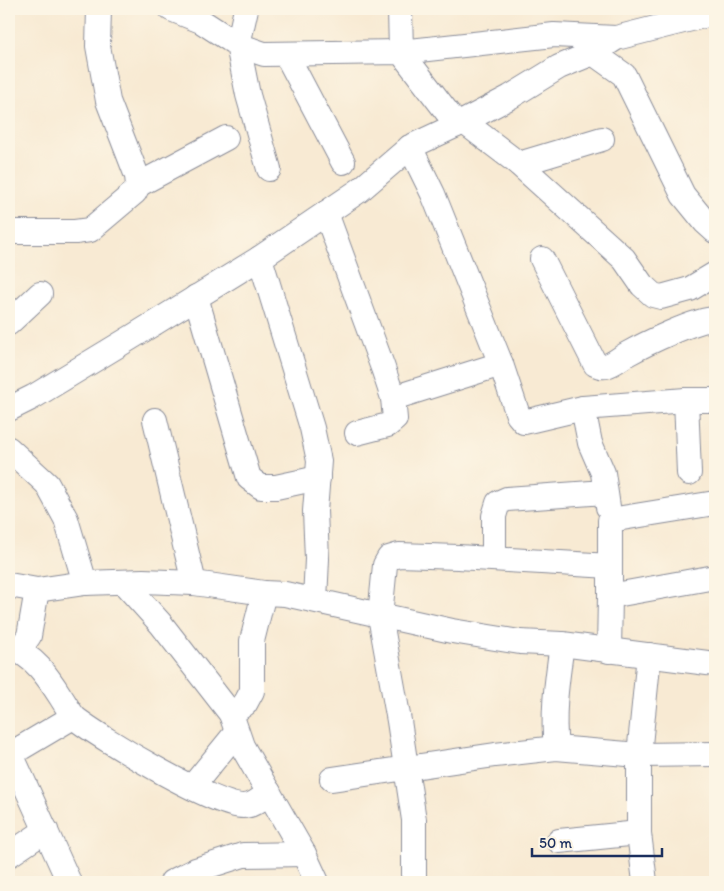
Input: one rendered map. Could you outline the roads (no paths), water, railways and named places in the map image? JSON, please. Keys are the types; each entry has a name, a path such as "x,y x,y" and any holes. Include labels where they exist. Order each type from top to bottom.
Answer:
{"street":[{"path":"9,232 75,232 90,230 135,192 138,186 137,176 108,101 98,46 98,9"},
{"path":"171,9 202,21 238,45 264,54 401,52 554,35 616,38 715,13"},
{"path":"246,9 238,45 248,95 269,170"},
{"path":"400,9 401,52 460,124 519,164 624,259 642,285 653,295 661,297 690,289 715,274"},
{"path":"9,409 41,392 260,258 360,190 410,147 460,124 510,97 559,67 593,53 616,38"},
{"path":"593,53 624,75 683,195 715,231"},
{"path":"286,54 343,162"},
{"path":"138,186 226,138"},
{"path":"519,164 602,139"},
{"path":"410,147 433,194 501,364 518,415 524,422 583,408 686,400 715,400"},
{"path":"326,214 393,398 395,419 388,426 357,433"},
{"path":"260,258 312,428 319,462 315,511 317,559 315,600"},
{"path":"542,259 596,364 599,366 604,367 611,364 628,354 694,324 715,319"},
{"path":"9,323 40,294"},
{"path":"196,297 249,478 261,487 276,487 318,478"},
{"path":"393,398 501,364"},
{"path":"686,400 689,474"},
{"path":"583,408 590,443 602,473 610,520 610,651"},
{"path":"155,420 194,583"},
{"path":"9,449 48,484 66,519 85,583"},
{"path":"494,559 494,516 498,503 507,499 605,492"},
{"path":"610,520 715,503"},
{"path":"414,882 414,820 380,616 385,565 389,558 400,555 610,566"},
{"path":"610,596 715,577"},
{"path":"9,585 37,590 85,583 143,581 194,583 264,593 286,594 452,631 520,642 562,644 715,664"},
{"path":"122,582 161,624 234,723 242,746 304,854 317,882"},
{"path":"37,590 28,636 14,649 43,671 73,717 112,743 222,802 244,806 258,802 269,792"},
{"path":"192,787 234,723 252,691 252,641 264,593"},
{"path":"556,748 554,698 562,644"},
{"path":"645,882 640,833 639,755 649,656"},
{"path":"69,882 10,754 73,717"},
{"path":"332,779 556,748 639,755 715,754"},
{"path":"9,855 46,830"},
{"path":"559,841 640,833"},
{"path":"172,882 196,870 243,855 304,854"}]}
